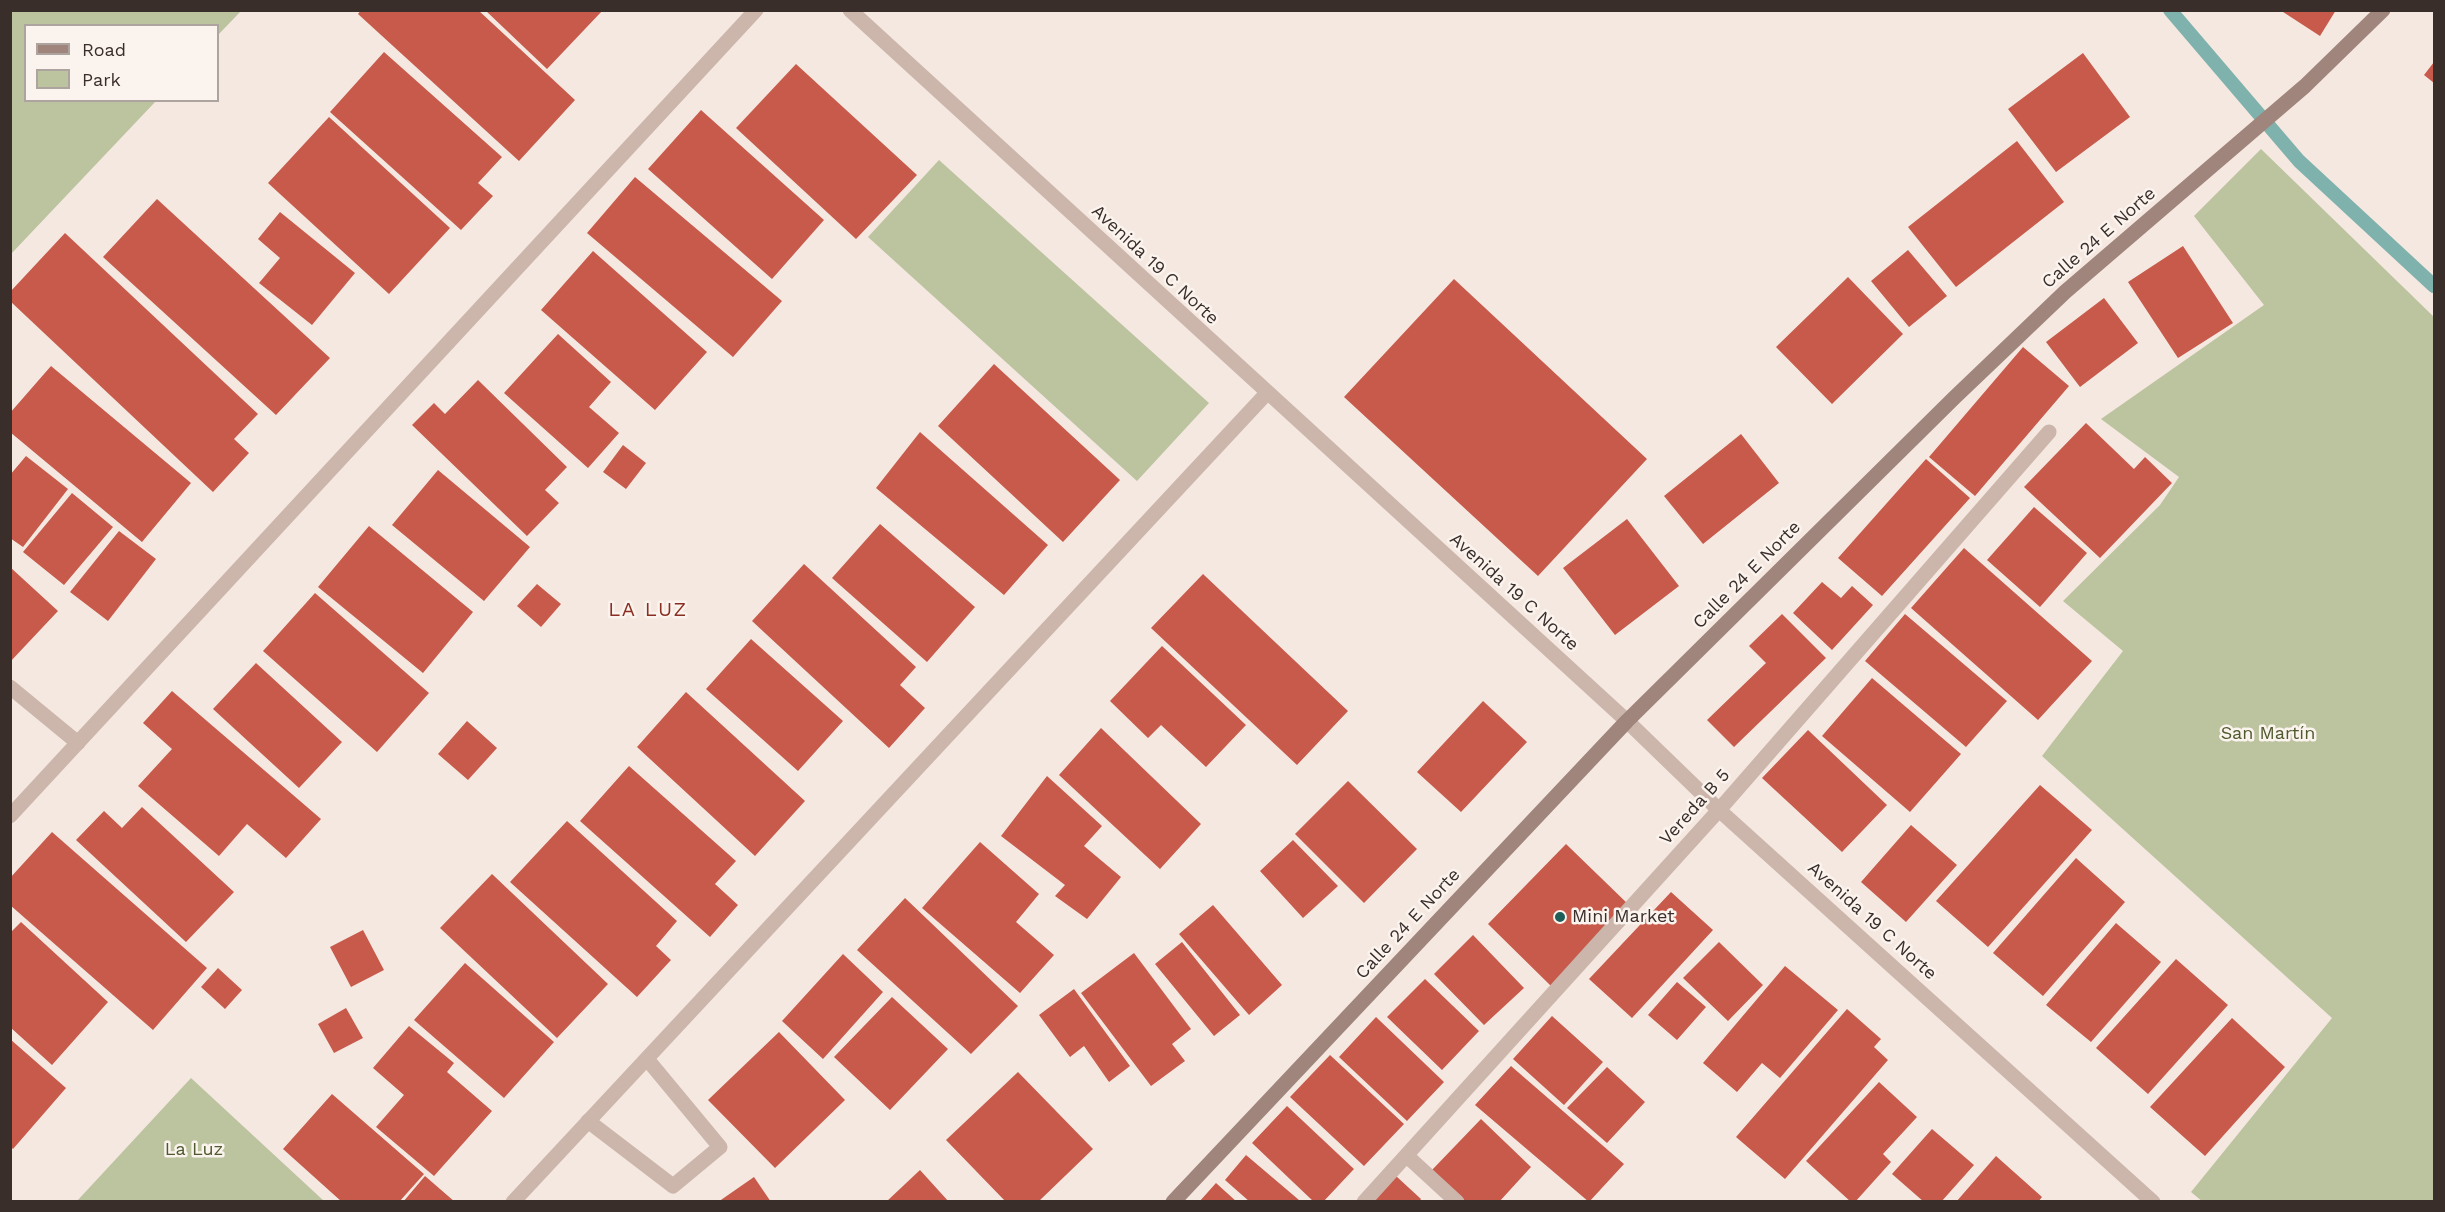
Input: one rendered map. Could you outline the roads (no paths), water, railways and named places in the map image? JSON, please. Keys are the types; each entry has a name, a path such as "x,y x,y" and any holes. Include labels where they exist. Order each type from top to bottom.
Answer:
{"main road":[{"name":"Calle 24 E Norte","path":"1173,1202 1627,721 1954,398 2065,292 2285,102 2383,10"}],"street":[{"path":"10,816 756,10"},
{"name":"Avenida 19 C Norte","path":"850,10 1627,721 1719,810 2153,1202"},
{"path":"513,1202 1267,393"},
{"name":"Vereda B 5","path":"1364,1202 1719,810 2049,432"},
{"path":"10,687 78,743"},
{"path":"588,1120 673,1186 720,1147 647,1059"},
{"path":"1407,1156 1457,1202"}],"waterway":[{"path":"2170,10 2299,161 2434,286"}],"place":[{"name":"Mini Market","path":"1560,917"}],"district":[{"name":"LA LUZ","path":"648,610"}],"park label":[{"name":"San Martín","path":"2268,734"},
{"name":"La Luz","path":"194,1150"}]}
